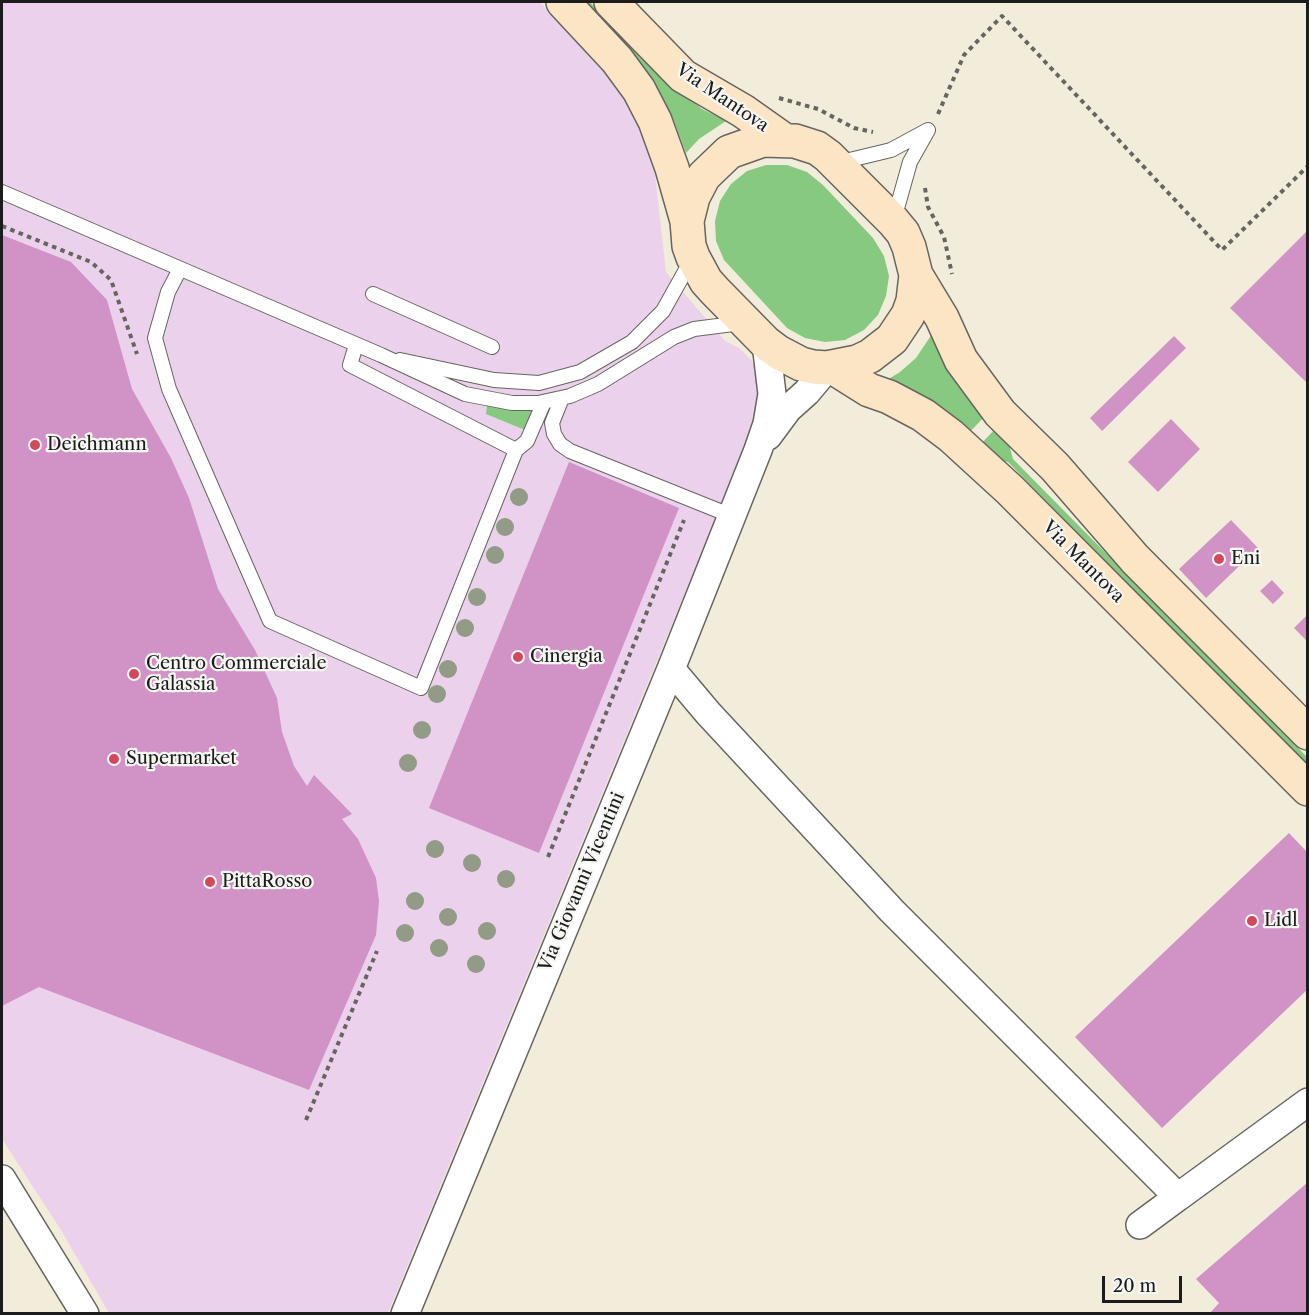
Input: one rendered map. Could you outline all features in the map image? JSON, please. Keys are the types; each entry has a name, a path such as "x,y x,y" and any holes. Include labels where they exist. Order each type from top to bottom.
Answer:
{"main road":[{"name":"Via Mantova","path":"563,2 617,60 639,90 655,121 672,168 687,221 689,246 693,257 706,281 756,333 778,352 801,364 830,368 857,362 870,356 892,339 908,315 913,301 915,275 909,247 903,233 837,163 817,148 784,140 763,140 729,152 704,176 689,208 687,221"},
{"name":"Via Mantova","path":"611,2 683,76 743,111 784,140"},
{"name":"Via Mantova","path":"915,275 942,318 961,360 1000,412 1055,467 1135,559 1308,734"},
{"name":"Via Mantova","path":"830,368 869,390 889,397 922,415 951,436 1018,498 1308,789"}],"street":[{"name":"Via Giovanni Vicentini","path":"405,1314 671,669 758,450 767,424 772,394 756,333"},
{"name":"Via Giovanni Vicentini","path":"758,450 788,409 830,368"},
{"path":"671,669 708,713 892,911 1178,1197"},
{"path":"1140,1225 1308,1102"},
{"path":"2,1179 85,1314"}],"lane":[{"path":"837,163 891,150 928,130"},
{"path":"893,221 910,162 928,130"},
{"path":"2,192 381,355 465,394 512,403 544,402 598,384 674,337 694,329 756,333"},
{"path":"381,355 494,380 539,383 580,372 632,342 663,311 693,257"},
{"path":"180,269 168,292 155,338 169,389 270,621 421,688 516,450 526,441 544,402"},
{"path":"373,294 492,347"},
{"path":"356,345 350,365 516,450"},
{"path":"561,398 552,423 554,434 560,444 570,451 732,516"}],"path":[{"path":"928,130 941,108 964,55 1002,16 1222,250 1308,166"},
{"path":"771,96 818,110 863,131 882,131"},
{"path":"926,178 925,197 944,237 952,276"},
{"path":"2,226 91,262 111,280 138,359"},
{"path":"548,857 684,520"},
{"path":"306,1120 377,951"}],"shaded area":[{"path":"2,2 540,2 606,74 633,109 654,166 666,272 725,341 739,348 751,360 760,375 757,418 388,1313 109,1313 61,1230 2,1139"}],"green space":[{"path":"582,2 590,2 662,78 702,109 726,121 699,139 686,153 674,121 654,84 638,63"},
{"path":"766,165 787,165 807,172 823,185 873,238 884,256 889,276 886,296 878,315 864,330 845,340 825,342 805,338 787,328 724,260 716,241 715,221 720,201 731,184 747,171"},
{"path":"934,331 986,415 966,436 882,383 900,372 916,358"},
{"path":"487,406 532,406 534,409 525,430 486,414"},
{"path":"997,427 1008,440 1013,459 1307,757 1307,766 1008,462 989,459 978,447"}],"building":[{"path":"1308,230 1308,384 1230,308"},
{"name":"Centro Commerciale Galassia","path":"2,235 71,262 107,300 132,389 171,458 189,498 218,589 255,650 277,698 282,732 294,766 307,786 314,775 352,814 342,819 358,839 376,878 379,901 376,935 309,1090 39,987 2,1006"},
{"path":"1174,336 1186,348 1102,431 1090,418"},
{"path":"1171,419 1200,449 1158,492 1128,462"},
{"path":"569,462 679,508 539,853 429,808"},
{"name":"Eni","path":"1231,520 1258,548 1206,598 1179,569"},
{"path":"1272,580 1284,593 1273,604 1260,591"},
{"path":"1308,614 1308,642 1294,628"},
{"name":"Lidl","path":"1289,833 1308,853 1308,989 1162,1128 1075,1037"},
{"path":"1308,1182 1308,1314 1209,1314 1219,1303 1196,1279"}],"place":[{"name":"Deichmann","path":"35,445"},
{"name":"Eni","path":"1219,559"},
{"name":"Cinergia","path":"518,657"},
{"name":"Centro Commerciale Galassia","path":"134,674"},
{"name":"Supermarket","path":"114,759"},
{"name":"PittaRosso","path":"210,882"},
{"name":"Lidl","path":"1252,921"}]}
